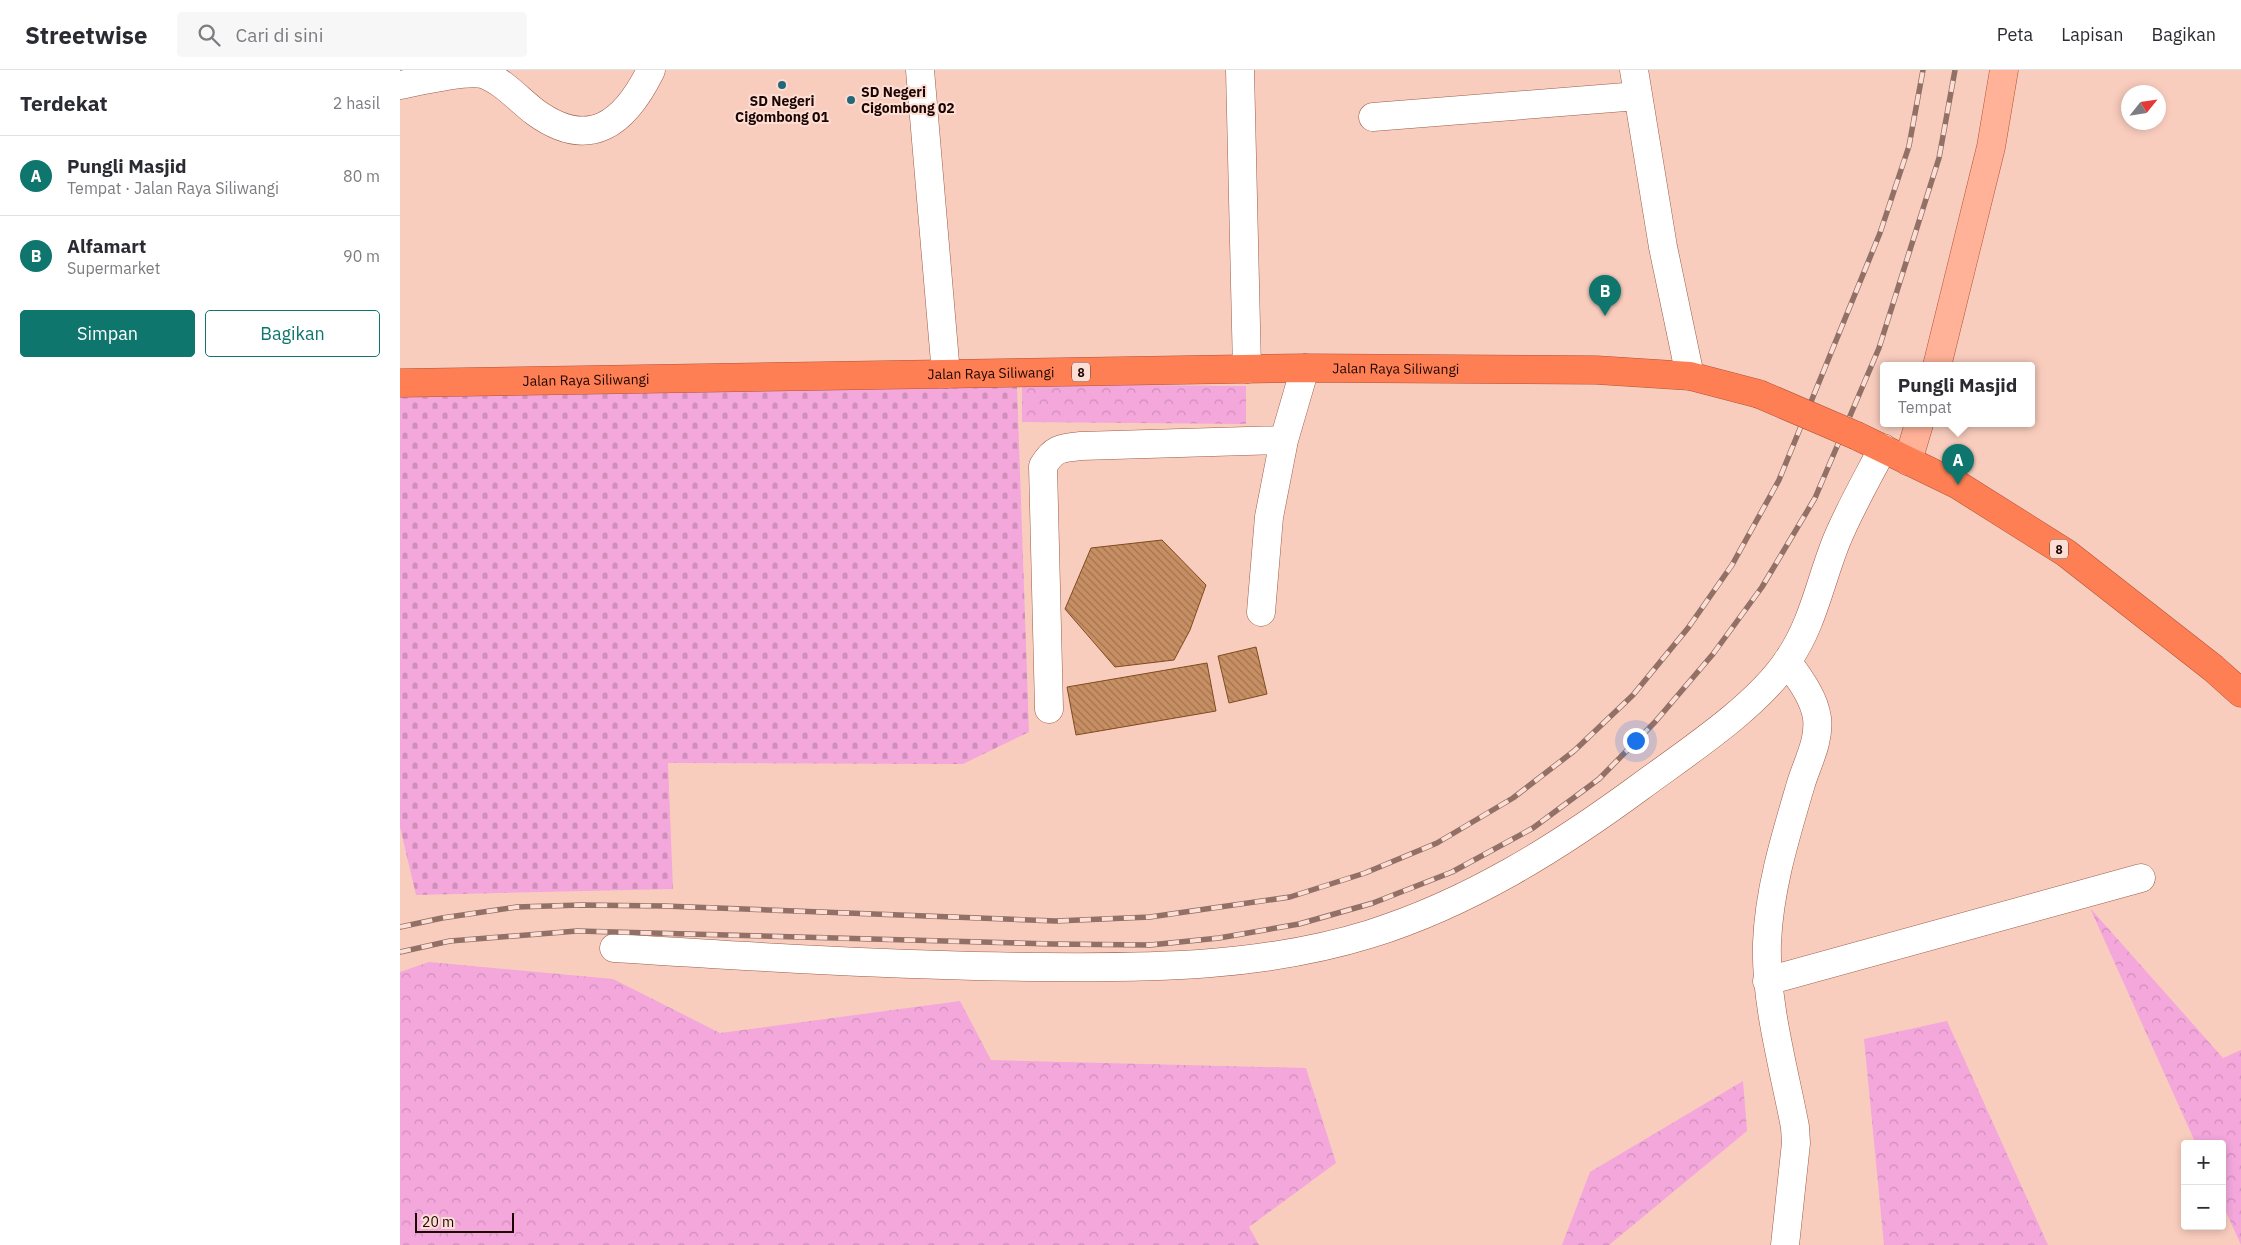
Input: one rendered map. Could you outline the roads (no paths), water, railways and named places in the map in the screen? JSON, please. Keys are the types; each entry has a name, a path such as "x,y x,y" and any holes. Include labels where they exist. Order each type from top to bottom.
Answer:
{"highway":[{"name":"Jalan Raya Siliwangi","path":"400,383 1305,368 1596,370 1690,376 1759,394 1883,448"},
{"name":"8","path":"1883,448 1958,485 2066,553 2213,668 2241,693"}],"main road":[{"path":"1938,362 1991,147 2004,70"},
{"path":"1908,461 1918,427"}],"street":[{"path":"400,85 471,71 484,74 507,89 536,113 561,127 589,132 612,123 629,106 641,90 651,70"},
{"path":"920,70 946,374"},
{"path":"1240,70 1247,369"},
{"path":"1373,117 1636,83 1675,313 1690,376"},
{"path":"1262,612 1269,517 1284,440 1305,368"},
{"path":"1049,709 1043,466 1050,454 1061,448 1081,446 1284,440"},
{"path":"614,948 976,967 1105,969 1220,963 1276,956 1322,947 1371,934 1422,915 1534,860 1592,822 1755,698 1788,661 1804,634 1814,610 1836,541 1883,448"},
{"path":"1785,1245 1796,1144 1795,1127 1767,981 1768,935 1784,840 1817,732 1818,720 1814,704 1788,661"},
{"path":"1767,981 2141,878"}],"railway":[{"path":"400,927 442,918 517,907 581,905 664,906 1056,921 1150,917 1290,897 1365,873 1437,843 1513,798 1574,751 1633,695 1688,628 1732,565 1779,480 1880,233 1909,146 1923,70"},
{"path":"400,952 450,941 577,931 1052,944 1150,945 1219,938 1299,924 1373,903 1452,872 1533,828 1599,779 1655,722 1713,654 1762,587 1815,498 1879,348 1939,158 1955,70"}],"place":[{"name":"SD Negeri Cigombong 01","path":"782,85"},
{"name":"SD Negeri Cigombong 02","path":"851,100"},
{"name":"Alfamart","path":"1605,316"},
{"name":"Pungli Masjid","path":"1958,485"}]}
